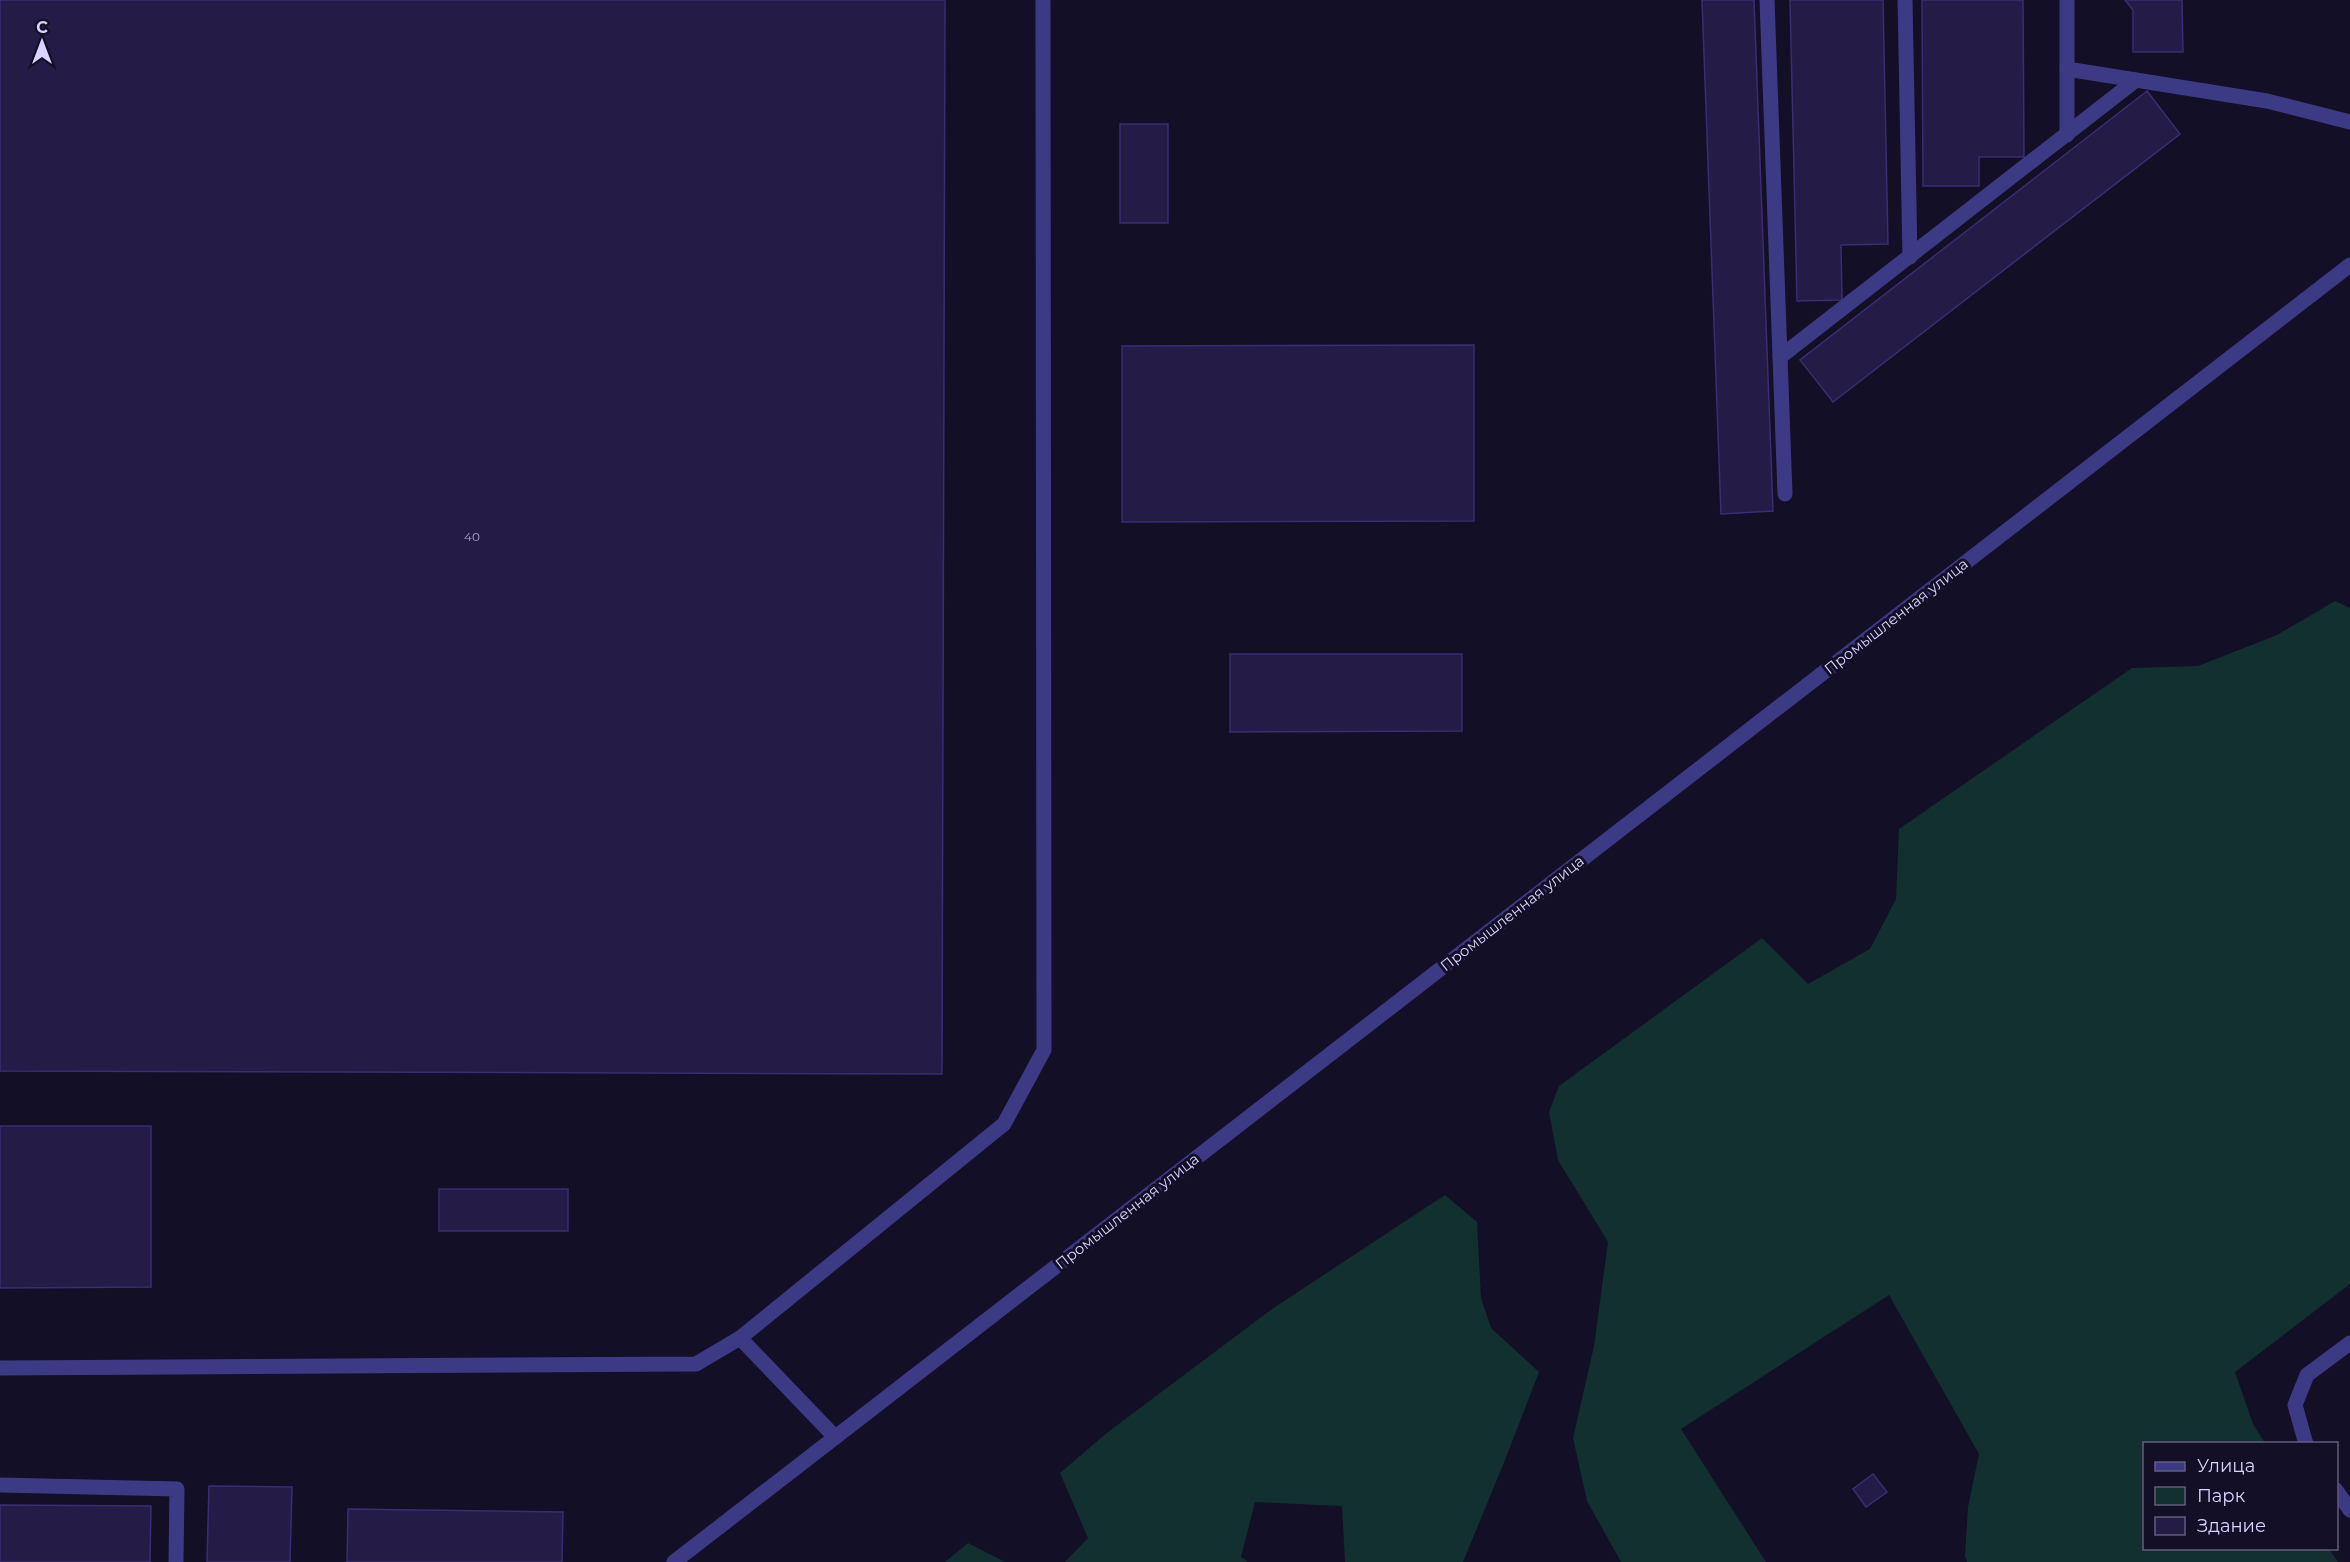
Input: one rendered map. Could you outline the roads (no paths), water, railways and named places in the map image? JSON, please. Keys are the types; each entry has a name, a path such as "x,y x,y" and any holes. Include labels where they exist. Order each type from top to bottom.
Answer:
{"street":[{"path":"0,1368 696,1364 740,1338 1004,1124 1044,1050 1043,0"},
{"path":"1767,0 1785,494"},
{"path":"1905,0 1910,257"},
{"path":"2067,0 2067,135"},
{"path":"2067,69 2267,101 2350,122"},
{"path":"1780,357 2136,80"},
{"name":"Промышленная улица","path":"674,1562 2350,266"},
{"path":"740,1338 835,1437"},
{"path":"2306,1442 2295,1405 2307,1375 2350,1343"},
{"path":"0,1485 177,1489 176,1562"},
{"path":"2338,1492 2350,1510"}]}
